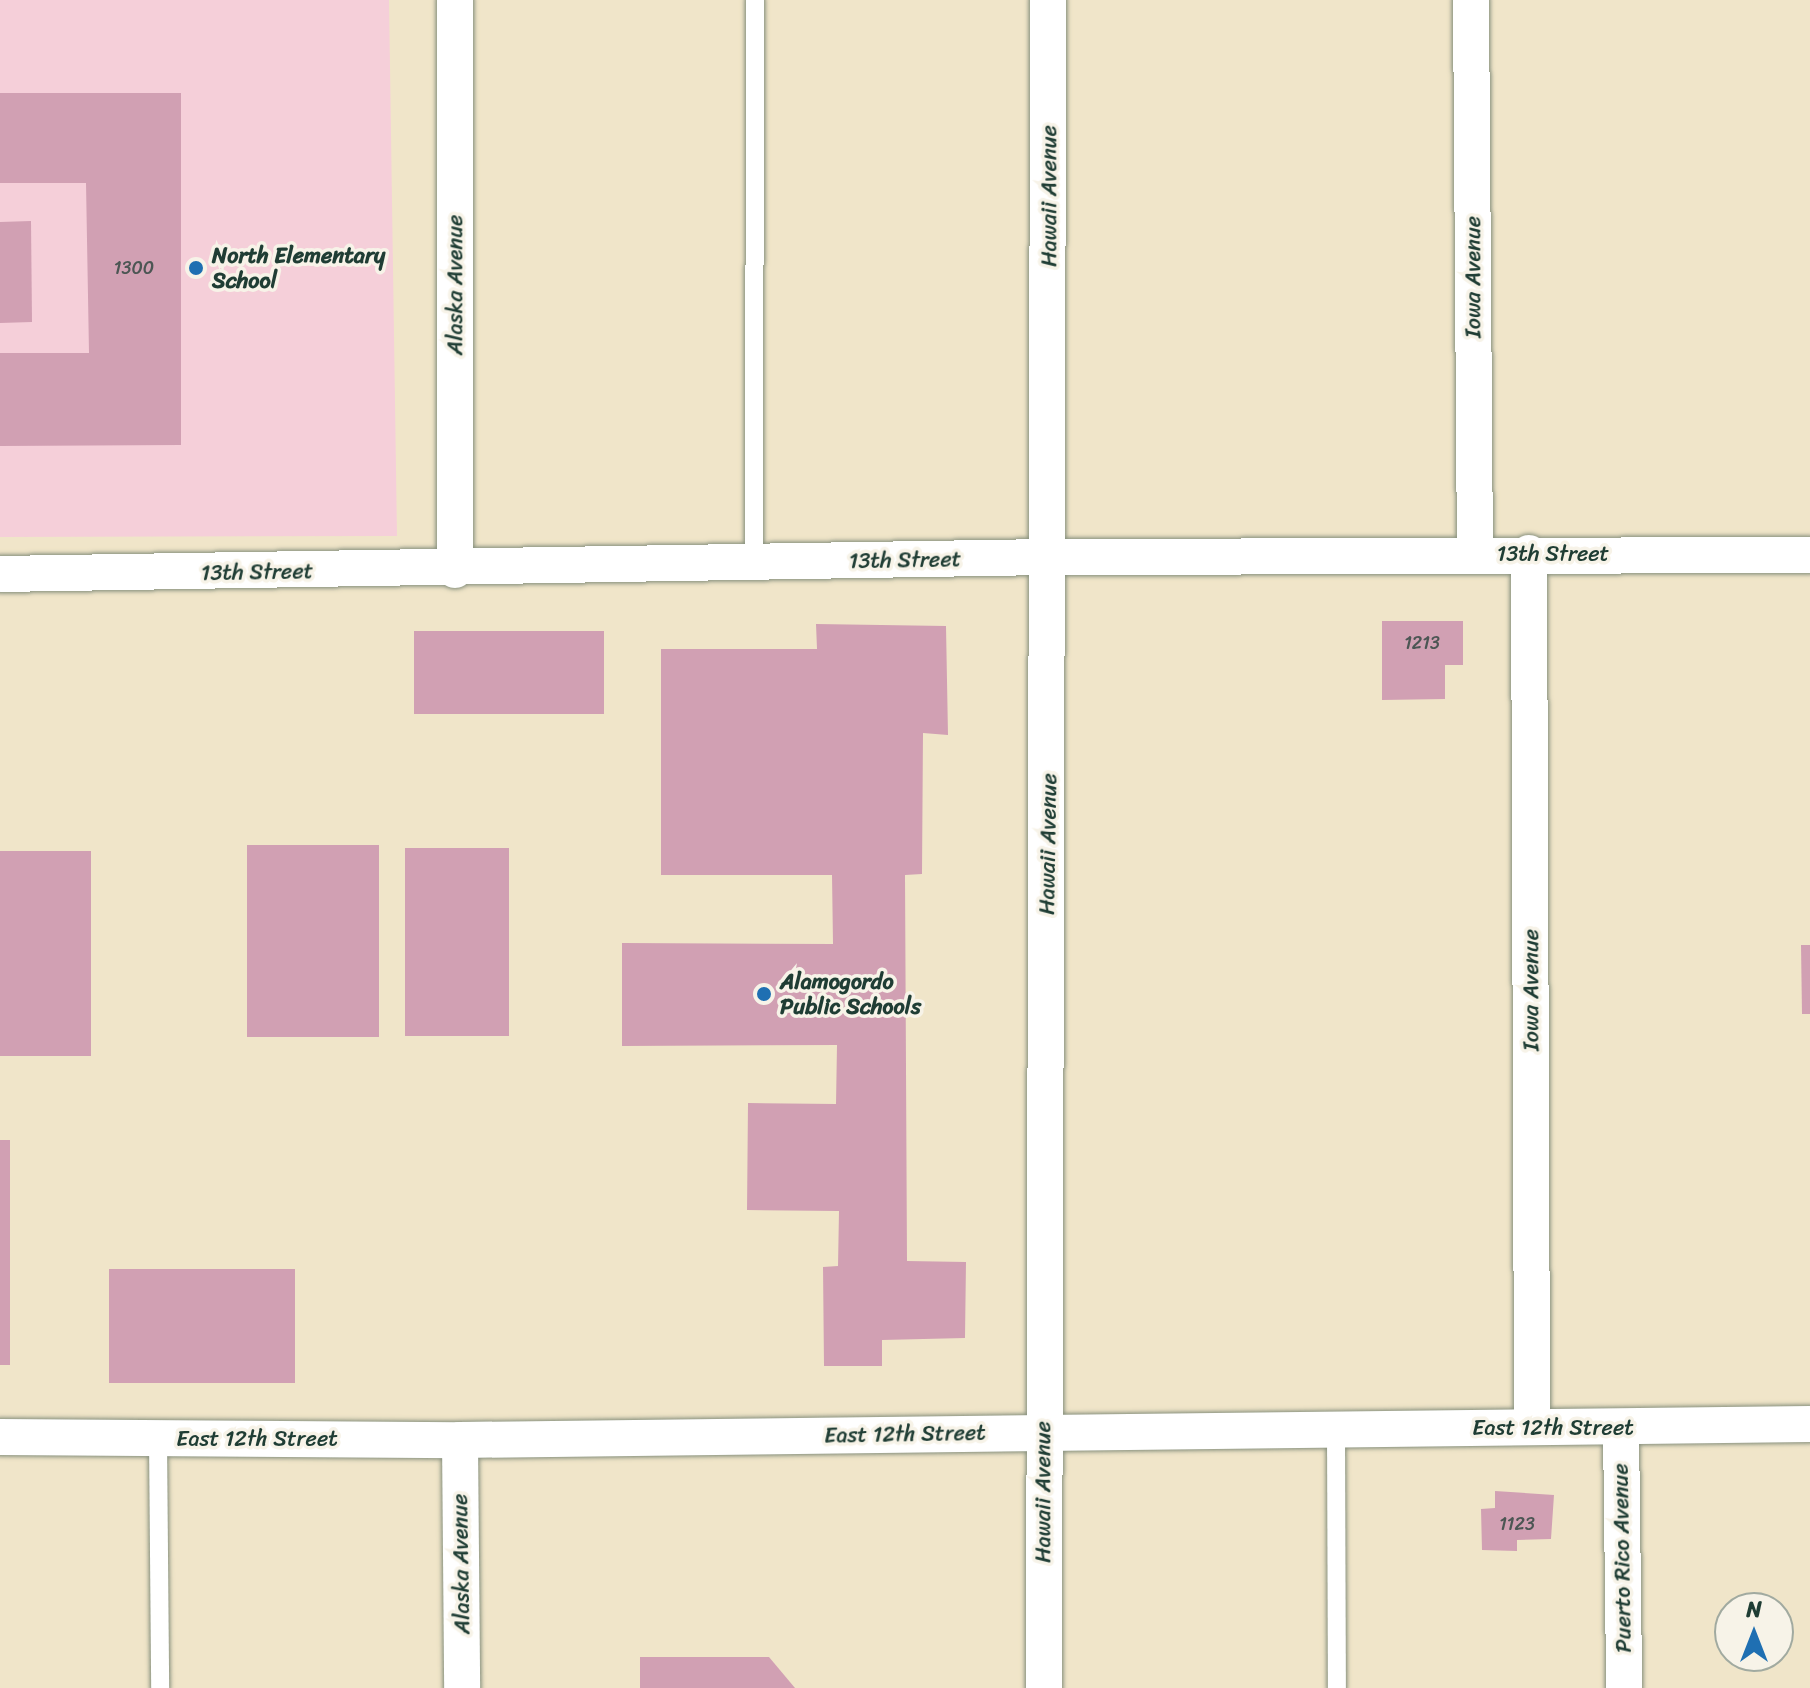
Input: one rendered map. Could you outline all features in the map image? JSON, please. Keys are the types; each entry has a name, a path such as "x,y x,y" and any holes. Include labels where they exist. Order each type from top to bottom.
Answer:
{"street":[{"name":"Alaska Avenue","path":"455,0 455,570"},
{"name":"Hawaii Avenue","path":"1044,1688 1042,1433 1051,557 1048,0"},
{"name":"Iowa Avenue","path":"1471,0 1475,554"},
{"name":"13th Street","path":"0,574 455,570 1051,557 1529,553 1810,555"},
{"name":"Iowa Avenue","path":"1529,553 1532,1427"},
{"name":"East 12th Street","path":"0,1437 460,1440 1532,1427 1621,1429 1810,1424"},
{"name":"Puerto Rico Avenue","path":"1621,1429 1624,1688"},
{"name":"Alaska Avenue","path":"460,1440 462,1688"}],"lane":[{"path":"754,563 755,0"},
{"path":"1336,1429 1337,1688"},
{"path":"158,1438 160,1688"}],"shaded area":[{"name":"North Elementary School","path":"0,0 389,0 397,536 0,537"}],"building":[{"path":"0,93 181,93 181,445 0,446 0,353 89,353 86,183 0,183"},
{"path":"31,221 32,322 0,323 0,222"},
{"path":"1382,621 1463,621 1463,665 1445,665 1445,699 1382,700"},
{"name":"Alamogordo Public Schools","path":"816,624 946,626 948,735 923,733 922,874 905,875 907,1261 966,1262 965,1338 882,1340 882,1366 824,1366 823,1267 838,1266 839,1211 747,1210 748,1103 836,1104 837,1045 622,1046 622,943 833,944 832,875 661,875 661,649 817,649"},
{"path":"414,631 604,631 604,714 414,714"},
{"path":"247,845 379,845 379,1037 247,1037"},
{"path":"405,848 509,848 509,1036 405,1036"},
{"path":"0,851 91,851 91,1056 0,1056"},
{"path":"1801,945 1810,945 1810,1014 1802,1014"},
{"path":"0,1140 10,1140 10,1365 0,1365"},
{"path":"109,1269 295,1269 295,1383 109,1383"},
{"path":"1495,1491 1554,1495 1551,1539 1517,1540 1517,1551 1482,1550 1481,1509 1495,1508"},
{"path":"640,1657 769,1657 795,1688 640,1688"}],"place":[{"name":"North Elementary School","path":"196,268"},
{"name":"Alamogordo Public Schools","path":"764,994"}]}
